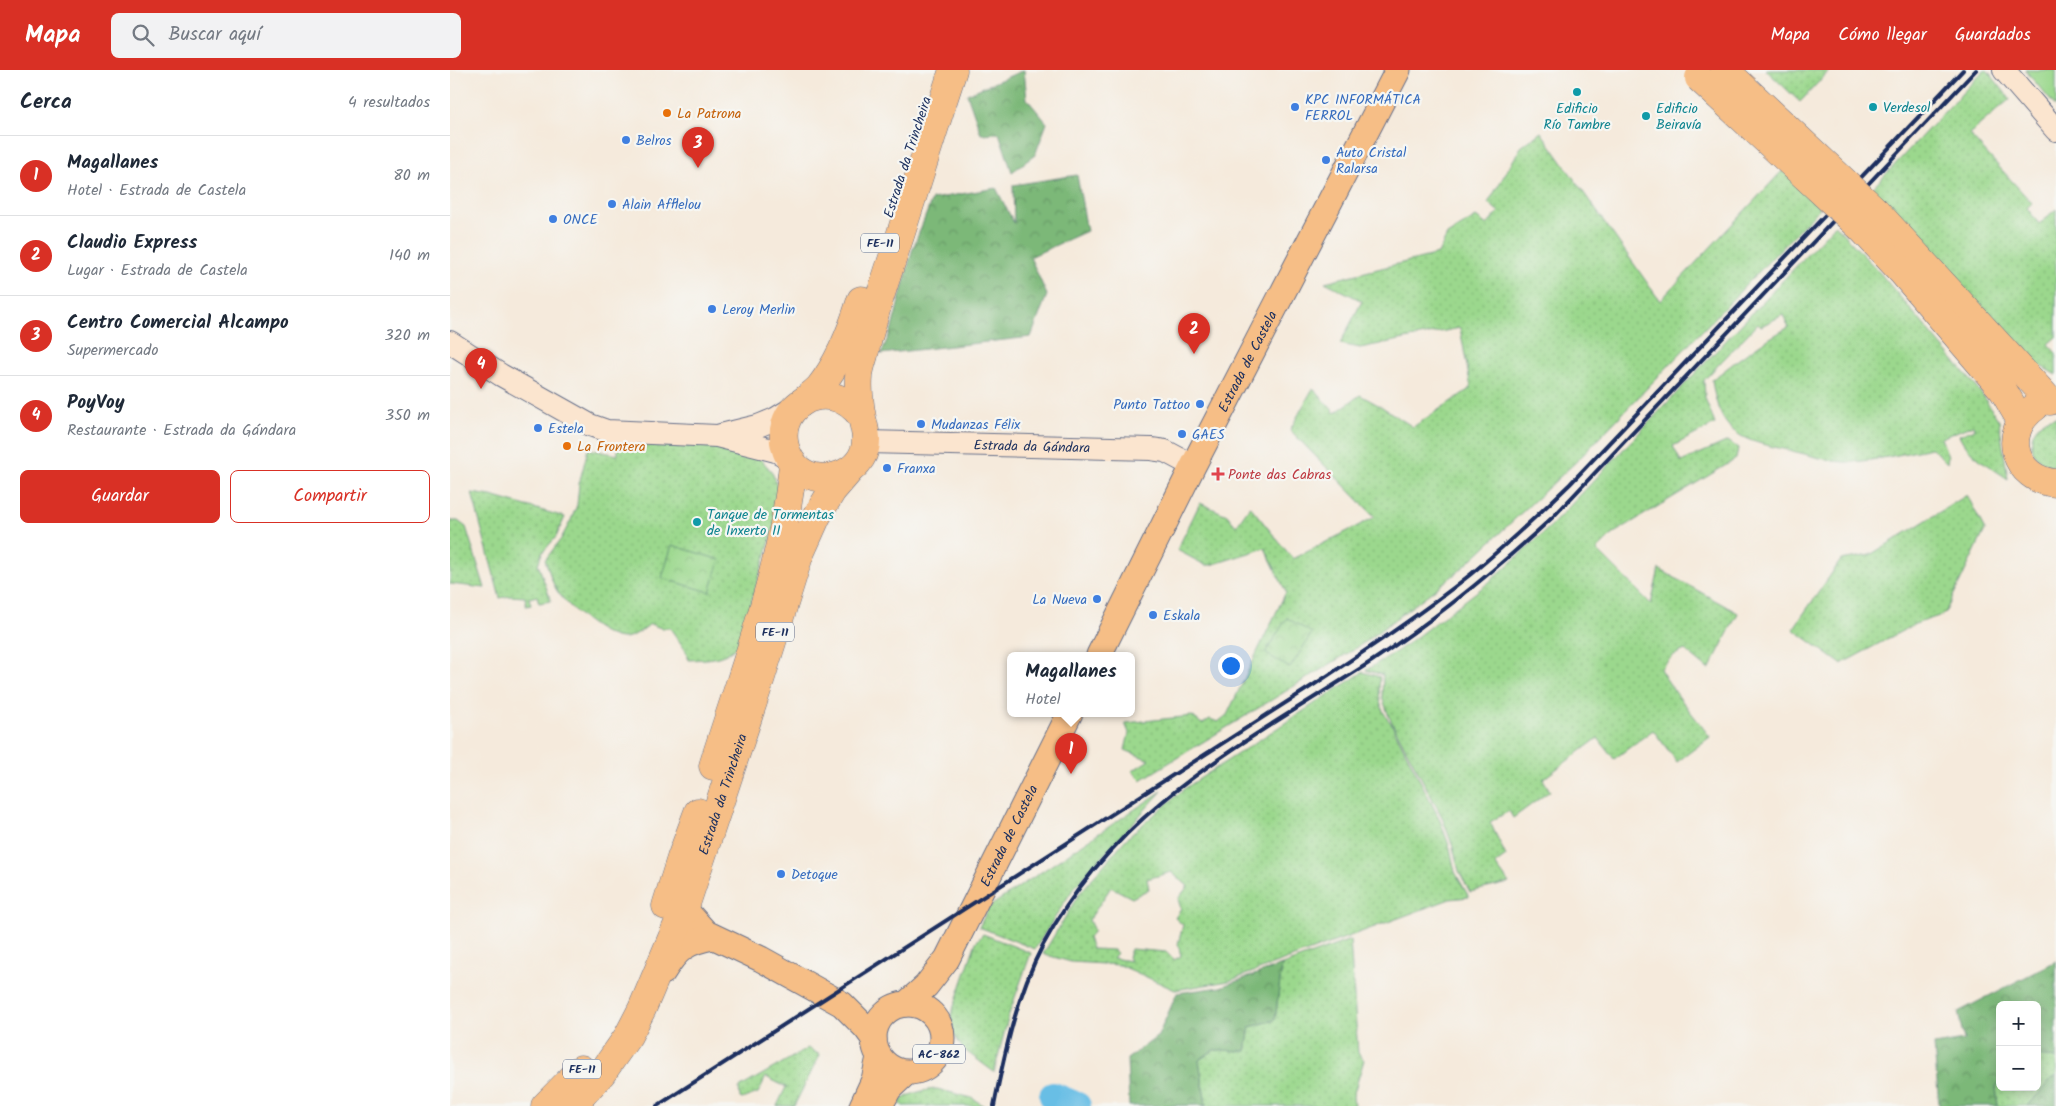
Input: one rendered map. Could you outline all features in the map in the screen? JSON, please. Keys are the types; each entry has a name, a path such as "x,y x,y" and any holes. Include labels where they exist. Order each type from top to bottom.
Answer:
{"highway":[{"name":"Estrada da Trincheira","path":"799,404 818,388 838,357 854,324 934,70"},
{"name":"Estrada da Trincheira","path":"864,430 859,377 870,328 953,70"},
{"path":"1725,70 1869,220 2053,401 2038,406 2021,420 2015,441 2020,461 2026,470 2036,478 2056,483"},
{"path":"1694,74 1869,220 1902,272 2003,390 2021,420"},
{"path":"799,404 814,396 828,395 842,398 854,406 864,430"},
{"name":"FE-11","path":"791,461 784,445 783,431 788,418 799,404"},
{"name":"FE-11","path":"850,470 861,458 864,430"},
{"name":"Estrada da Trincheira","path":"572,1106 607,1065 628,1036 642,1009 685,907 709,806 780,550 790,501 791,461"},
{"path":"791,461 808,475 826,478 839,476 850,470"},
{"name":"Estrada da Trincheira","path":"545,1106 565,1088 596,1052 614,1028 634,993 652,952 680,858 709,806 799,556 817,516 832,491 850,470"}],"main road":[{"name":"Estrada de Castela","path":"1100,652 1193,466 1398,70"},
{"name":"Estrada de Castela","path":"947,959 1068,717"},
{"path":"709,806 713,838 700,881 700,892 703,906 711,921 722,935 723,941"},
{"path":"685,907 698,926 842,1004 866,1028 877,1048"},
{"path":"642,1009 668,964 682,948 691,942 723,941"},
{"path":"862,1106 874,1080 877,1048 876,1026 882,1016 898,1007 926,986 947,959"},
{"path":"936,1018 941,982 947,959"},
{"path":"842,1004 898,1007 918,1005 928,1010 936,1018"},
{"name":"AC-862","path":"877,1048 886,1065 895,1070 906,1073 925,1069 934,1062 940,1053 942,1034 936,1018"},
{"name":"AC-862","path":"880,1106 889,1089 906,1073"}],"street":[{"path":"2004,70 2056,130"},
{"path":"450,342 501,374 590,425 608,431 717,436 776,451 791,461"},
{"path":"717,436 758,426 775,419 799,404"},
{"name":"Estrada da Gándara","path":"864,430 1152,449 1165,451 1193,466"}],"green space":[{"path":"1024,70 1027,99 1047,123 1035,155 1012,172 999,133 981,134 967,94"},
{"path":"1766,70 1830,70 1800,102"},
{"path":"1984,70 1987,70 2010,99 1969,134 2032,203 2027,208 2039,224 2056,209 2056,337 2048,344 2056,353 2056,375 2023,356 1869,192"},
{"path":"2025,70 2056,70 2056,107"},
{"path":"1541,132 1660,301 1783,170 1820,208 1579,459 1458,572 1358,647 1141,780 1132,771 1149,760 1125,750 1129,733 1125,723 1192,716 1202,724 1210,719 1218,722 1227,715 1286,592 1265,548 1211,565 1205,565 1177,550 1200,503 1227,515 1236,526 1250,506 1293,559 1375,517 1290,430 1313,388 1335,413 1360,395 1413,427 1471,388 1460,328 1360,348 1340,344 1362,301 1325,282 1438,254 1447,235 1476,217 1487,225 1499,212 1488,203 1521,147"},
{"path":"1077,175 1087,231 1030,257 1047,295 1031,337 881,354 892,328 912,251 932,199 996,188 1014,223 1013,185"},
{"path":"1835,225 1879,272 1979,390 1999,421 2008,479 1980,460 1963,442 1959,435 1975,429 1973,425 1941,438 1948,456 1947,463 1932,448 1872,460 1838,461 1762,444 1738,434 1721,415 1712,380 1749,352 1789,327 1783,315 1761,326 1758,323 1704,380 1705,398 1715,424 1673,446 1681,462 1728,441 1738,448 1736,459 1614,533 1597,550 1651,604 1659,569 1738,613 1709,670 1685,650 1674,655 1660,669 1677,695 1710,737 1677,762 1653,730 1614,759 1598,738 1543,779 1550,791 1513,818 1509,811 1490,822 1506,856 1495,864 1509,883 1470,892 1459,871 1442,817 1389,717 1382,696 1383,675 1366,670 1399,650 1487,584 1551,526"},
{"path":"2056,417 2056,466 2045,464 2038,458 2033,451 2032,443 2033,434 2038,426 2045,420"},
{"path":"617,440 735,447 759,457 772,472 778,489 776,522 738,645 727,654 715,658 688,660 686,651 670,628 661,628 650,624 630,637 615,637 585,620 568,604 554,586 545,560 561,539 577,505 579,484 588,449 618,455"},
{"path":"472,493 491,496 565,517 556,537 542,553 538,564 551,601 539,603 537,596 529,598 531,605 526,606 525,597 510,596 500,598"},
{"path":"1967,495 1985,530 1946,611 1942,615 1915,624 1841,664 1793,629 1841,560 1870,555"},
{"path":"450,521 458,521 466,527 485,588 450,584"},
{"path":"672,545 720,560 710,592 662,578"},
{"path":"1287,618 1312,633 1290,668 1265,653"},
{"path":"1363,672 1380,677 1379,695 1384,713 1391,723 1439,818 1450,848 1455,872 1469,897 1450,899 1229,981 1175,990 1120,965 1071,962 1043,954 1079,894 1126,839 1184,789","holes":["1171,872 1188,886 1178,899 1181,909 1175,918 1183,925 1178,944 1181,956 1174,960 1166,952 1131,949 1128,957 1130,961 1113,958 1117,953 1114,950 1092,949 1088,938 1094,931 1089,920 1111,887 1132,898 1149,889 1147,879"]},
{"path":"1162,791 1073,889 1035,949 979,927 989,907"},
{"path":"983,934 1031,953 1009,1014 994,1072 963,1049 954,1035 951,1015 976,942"},
{"path":"1350,940 1358,1053 1364,1060 1353,1096 1354,1106 1203,1106 1206,1104 1199,1060 1214,1050 1246,1051 1250,1027 1275,1020 1282,965"},
{"path":"2056,961 2056,1058 2041,1056 2041,1001 1996,1001 1996,1091 1998,1106 1939,1106 1934,1045 1964,1040 1958,1012"},
{"path":"1282,965 1275,1020 1250,1027 1246,1051 1214,1050 1199,1060 1206,1105 1129,1106 1127,1059 1158,1036 1177,993 1220,987"},
{"path":"808,1048 820,1055 794,1106 777,1106 786,1087 766,1077 758,1093 740,1098 739,1088"},
{"path":"2041,1056 2056,1058 2056,1076 2041,1091"},
{"path":"2056,1076 2056,1106 2028,1106 2041,1091"},
{"path":"937,1089 972,1098 984,1106 903,1106 898,1102 917,1092"},
{"path":"1996,1091 2041,1091 2028,1106 1998,1106"}],"waterway":[{"path":"1053,1096 1077,1106"}],"railway":[{"path":"657,1106 1315,684 1414,617 1471,574 1570,484 1963,70"},
{"path":"994,1106 1013,1023 1034,964 1043,945 1073,896 1108,853 1147,815 1188,781 1232,750 1372,661 1420,628 1489,574 1532,536 1554,516 1976,70"}],"place":[{"name":"Edificio Río Tambre","path":"1577,92"},
{"name":"KPC INFORMÁTICA FERROL","path":"1295,107"},
{"name":"Verdesol","path":"1873,107"},
{"name":"La Patrona","path":"667,113"},
{"name":"Edificio Beiravía","path":"1646,116"},
{"name":"Belros","path":"626,140"},
{"name":"Auto Cristal Ralarsa","path":"1326,160"},
{"name":"Centro Comercial Alcampo","path":"698,168"},
{"name":"Alain Afflelou","path":"612,204"},
{"name":"ONCE","path":"553,219"},
{"name":"Leroy Merlin","path":"712,309"},
{"name":"Claudio Express","path":"1194,354"},
{"name":"PoyVoy","path":"481,389"},
{"name":"Punto Tattoo","path":"1200,404"},
{"name":"Mudanzas Félix","path":"921,424"},
{"name":"Estela","path":"538,428"},
{"name":"GAES","path":"1182,434"},
{"name":"La Frontera","path":"567,446"},
{"name":"Franxa","path":"887,468"},
{"name":"Ponte das Cabras","path":"1218,474"},
{"name":"Tanque de Tormentas de Inxerto II","path":"697,522"},
{"name":"La Nueva","path":"1097,599"},
{"name":"Eskala","path":"1153,615"},
{"name":"Magallanes","path":"1071,774"},
{"name":"Detoque","path":"781,874"}]}
